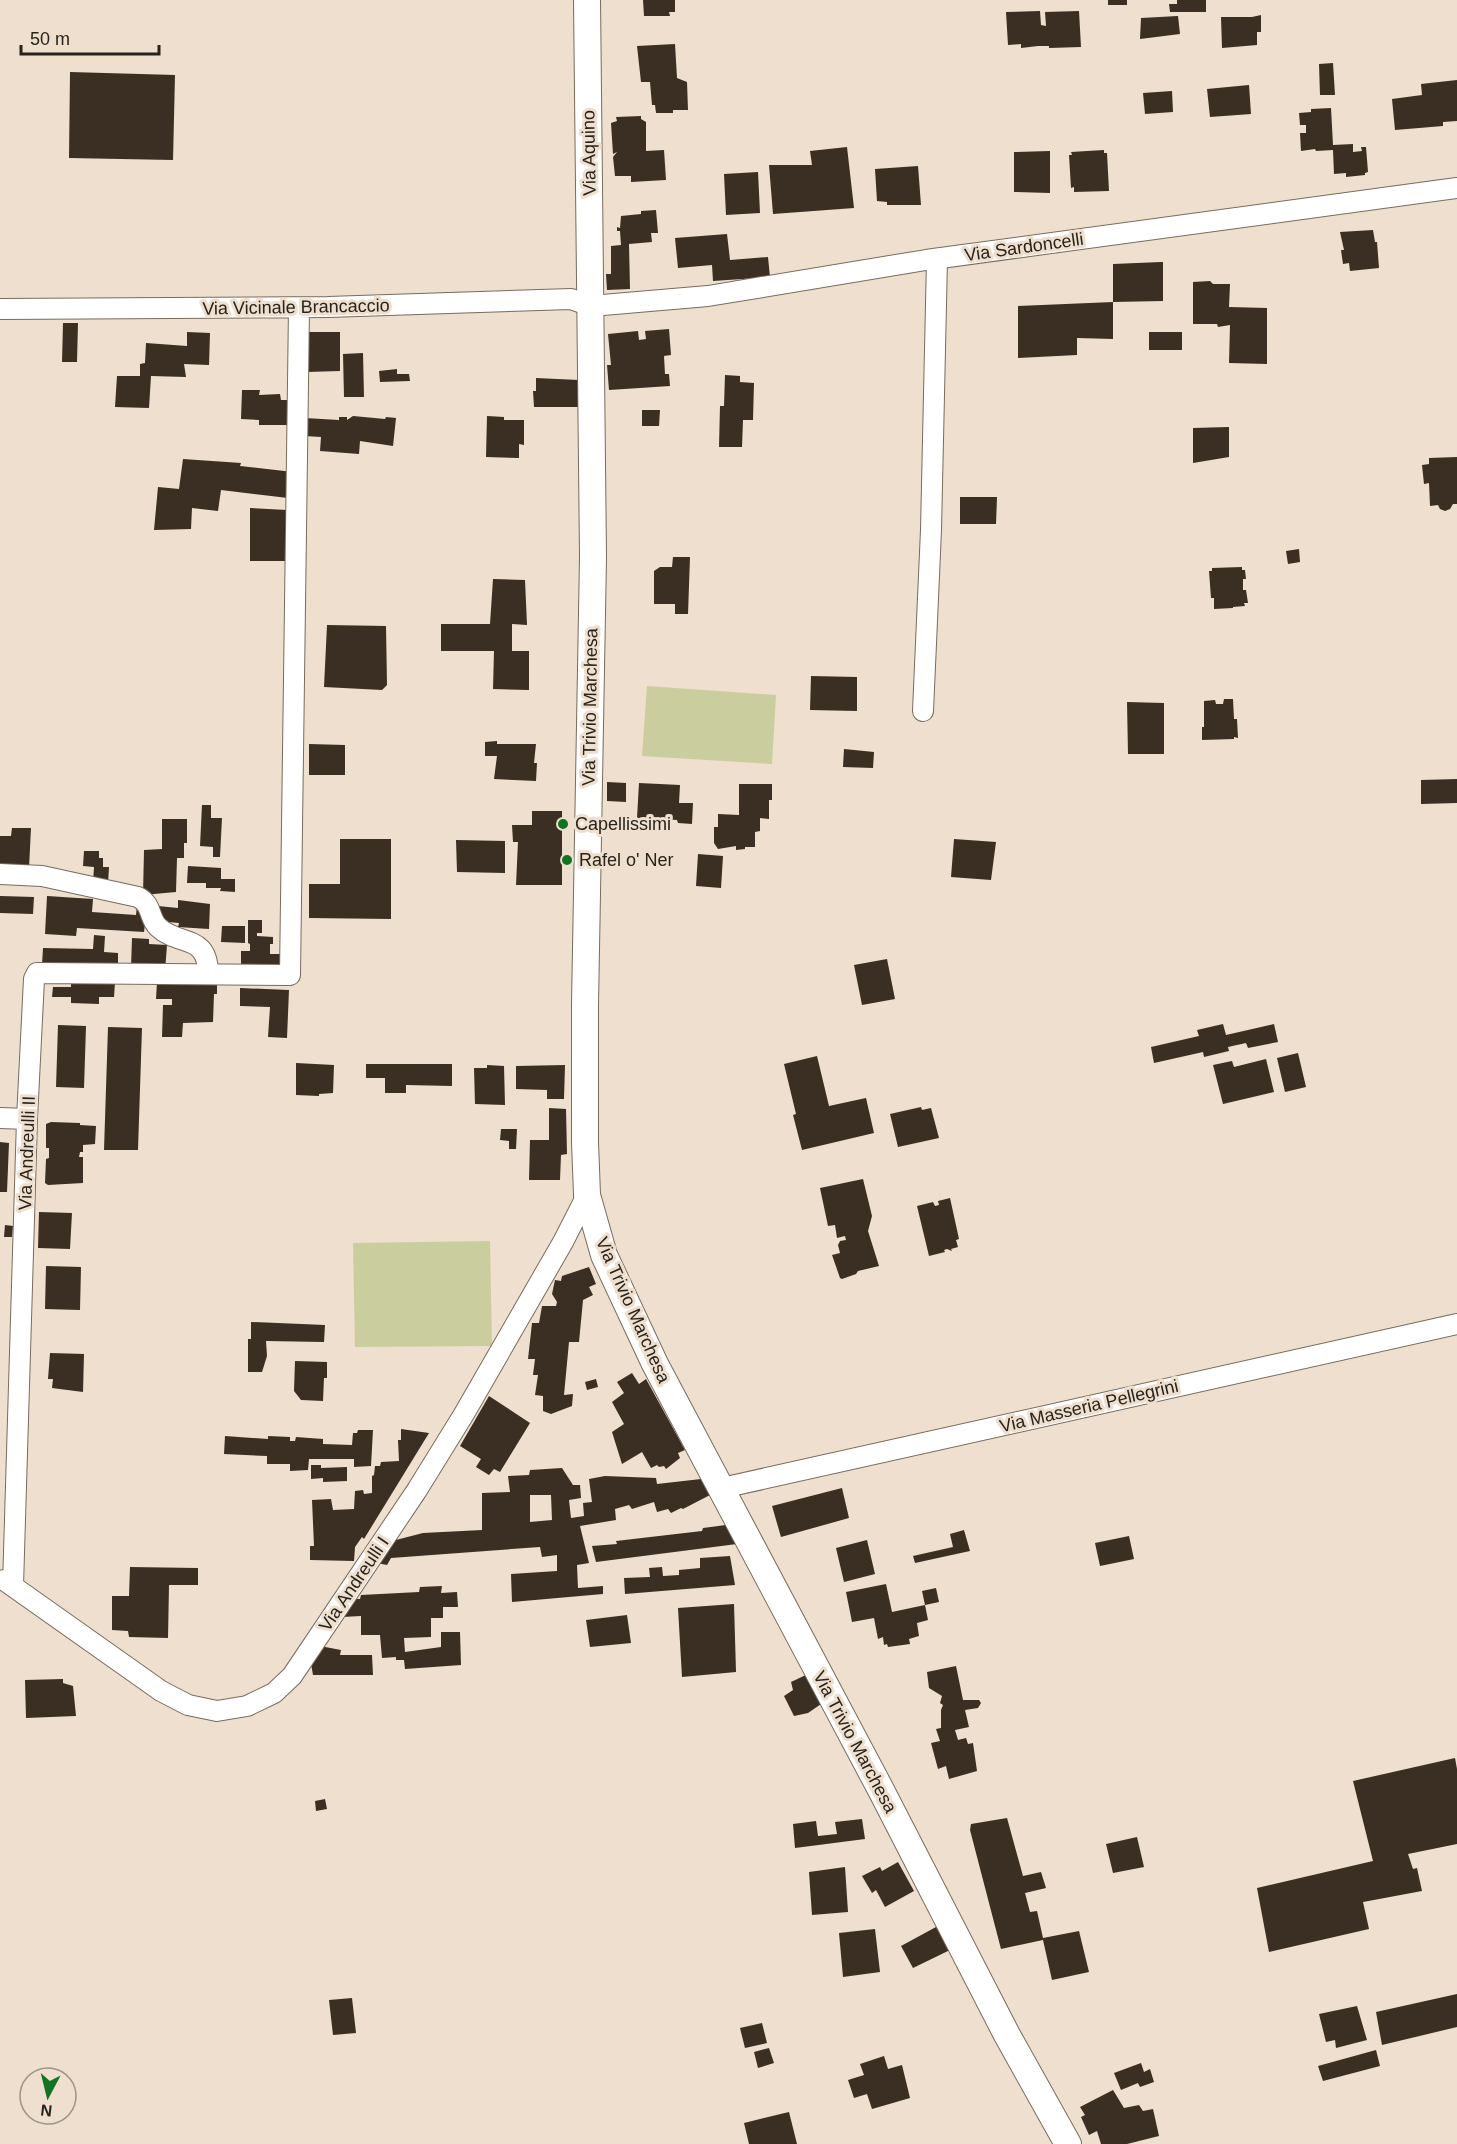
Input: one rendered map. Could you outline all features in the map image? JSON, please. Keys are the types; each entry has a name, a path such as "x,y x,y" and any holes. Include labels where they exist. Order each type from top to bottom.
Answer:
{"street":[{"name":"Via Aquino","path":"587,0 591,306"},
{"name":"Via Sardoncelli","path":"591,306 708,296 937,259 1457,188"},
{"path":"923,711 931,530 937,259"},
{"name":"Via Vicinale Brancaccio","path":"0,309 299,308 571,299 591,306"},
{"name":"Via Trivio Marchesa","path":"591,306 593,557 585,1005 587,1195 604,1255 655,1364 1008,2035 1068,2144"},
{"name":"Via Andreulli II","path":"6,1582 34,979 37,974 290,975 299,308"},
{"path":"0,874 42,876 138,897 146,901 156,926 199,945 208,960 208,974"},
{"path":"0,1118 27,1119"},
{"name":"Via Andreulli I","path":"6,1582 161,1692 188,1706 217,1711 246,1706 274,1693 292,1677 417,1490 464,1414 563,1242 587,1195"},
{"name":"Via Masseria Pellegrini","path":"722,1488 1457,1324"}],"green space":[{"path":"647,686 776,695 772,764 642,756"},
{"path":"490,1241 492,1346 355,1347 353,1243"}],"building":[{"path":"643,0 675,0 675,12 669,12 670,16 644,16"},
{"path":"1108,0 1127,0 1127,5 1108,5"},
{"path":"1177,0 1206,0 1206,12 1170,12 1169,4 1177,4"},
{"path":"1040,11 1041,25 1046,26 1045,12 1079,11 1081,47 1021,48 1021,44 1008,45 1006,12"},
{"path":"1261,15 1261,32 1257,32 1257,45 1222,48 1221,17"},
{"path":"1178,16 1180,34 1140,39 1141,18"},
{"path":"675,44 677,78 687,82 688,110 656,113 655,105 652,105 650,82 641,82 637,46"},
{"path":"1333,63 1335,95 1320,95 1319,64"},
{"path":"70,72 175,75 173,160 69,158"},
{"path":"1457,80 1457,121 1443,122 1443,126 1395,130 1392,99 1422,95 1421,84"},
{"path":"1249,85 1251,114 1210,117 1207,89"},
{"path":"1172,91 1173,112 1145,114 1143,93"},
{"path":"1331,108 1333,145 1353,144 1353,152 1362,151 1361,147 1366,147 1368,172 1365,175 1346,177 1346,173 1334,174 1333,150 1301,151 1300,133 1306,133 1306,125 1300,125 1299,113 1311,112 1311,109"},
{"path":"641,116 641,119 646,122 646,151 664,150 666,180 631,182 631,176 615,176 613,157 617,152 613,154 611,123 617,121 616,117"},
{"path":"847,147 854,208 773,214 769,165 812,165 810,151"},
{"path":"1104,150 1104,153 1107,153 1109,191 1074,192 1074,187 1071,188 1069,155 1072,155 1071,152"},
{"path":"1050,151 1050,193 1014,192 1014,152"},
{"path":"918,166 921,205 887,205 887,202 877,201 875,169"},
{"path":"758,172 760,213 726,215 724,174"},
{"path":"656,210 658,233 651,233 652,242 629,244 630,289 607,290 606,274 611,274 611,246 621,245 620,231 617,231 617,227 620,228 621,216"},
{"path":"1373,230 1375,242 1377,242 1379,268 1350,271 1349,263 1343,264 1341,250 1344,250 1340,232"},
{"path":"727,234 730,260 768,257 770,277 713,281 712,265 678,268 675,238"},
{"path":"1163,262 1163,301 1113,302 1113,264"},
{"path":"1210,281 1213,284 1230,284 1229,307 1267,308 1267,364 1229,363 1230,325 1218,327 1217,324 1193,324 1193,282"},
{"path":"1113,302 1113,339 1077,338 1077,355 1018,358 1018,306"},
{"path":"63,323 78,323 77,362 62,362"},
{"path":"669,329 671,355 664,356 665,374 669,374 670,386 609,390 607,365 611,365 608,334 638,331 639,340 646,339 645,331"},
{"path":"187,332 210,333 209,365 184,364 186,377 151,376 149,408 115,407 117,376 140,376 140,364 145,363 146,343 187,346"},
{"path":"308,332 340,332 340,371 307,372"},
{"path":"1149,332 1182,332 1182,350 1149,350"},
{"path":"363,353 364,397 344,397 343,354"},
{"path":"397,369 397,374 409,374 410,381 380,382 379,371"},
{"path":"725,375 740,376 740,382 754,383 753,420 743,420 742,447 719,447 720,406 724,406"},
{"path":"536,378 579,380 578,407 534,407 533,391 536,391"},
{"path":"242,390 260,390 259,395 280,394 281,400 293,400 292,425 259,425 259,420 241,419"},
{"path":"642,410 660,410 659,426 642,426"},
{"path":"353,416 396,418 393,446 360,441 359,454 320,451 321,437 304,436 305,418 339,420 339,417 347,417 347,420"},
{"path":"487,416 504,417 504,420 524,420 524,445 519,444 519,458 486,457"},
{"path":"1229,427 1229,457 1193,463 1193,428"},
{"path":"1457,457 1457,504 1453,504 1445,511 1438,505 1430,506 1429,483 1424,484 1422,465 1429,464 1429,458"},
{"path":"183,459 241,463 240,466 293,472 288,498 221,490 218,511 192,508 191,529 154,530 158,487 179,489"},
{"path":"960,497 997,497 996,524 960,524"},
{"path":"250,508 287,510 289,561 250,561"},
{"path":"1299,549 1300,562 1288,564 1286,551"},
{"path":"673,557 690,557 688,614 675,614 675,604 654,604 654,571 660,567 672,567"},
{"path":"1242,567 1242,570 1245,570 1246,579 1243,579 1243,590 1246,590 1248,603 1244,603 1245,606 1214,609 1209,571 1212,571 1212,568"},
{"path":"493,579 525,580 527,625 512,624 512,651 529,651 529,690 493,689 494,651 441,651 441,624 490,624"},
{"path":"327,625 386,626 387,685 382,690 324,687"},
{"path":"811,676 857,677 857,711 810,710"},
{"path":"1224,699 1233,699 1238,738 1202,740 1204,701 1215,700 1216,704 1223,704"},
{"path":"1127,702 1164,703 1164,754 1128,754"},
{"path":"497,741 497,744 536,744 534,763 537,763 536,781 494,779 497,756 485,756 485,742"},
{"path":"309,744 345,745 345,775 309,775"},
{"path":"844,749 874,752 873,768 843,767"},
{"path":"1457,779 1457,803 1421,804 1421,780"},
{"path":"607,782 626,783 626,802 607,801"},
{"path":"639,783 680,785 679,803 693,803 692,824 678,823 677,820 637,818"},
{"path":"739,784 772,784 769,819 760,818 760,831 755,832 755,847 736,850 736,846 718,849 714,843 714,827 718,827 718,814 739,815"},
{"path":"202,805 211,805 211,818 222,818 220,857 213,857 213,847 200,846"},
{"path":"532,811 562,811 562,885 516,885 518,842 513,842 512,825 532,825"},
{"path":"162,819 187,819 187,843 184,843 184,858 177,858 176,892 143,895 144,850 162,849"},
{"path":"12,828 31,828 29,868 0,867 0,836 11,836"},
{"path":"340,839 391,839 391,919 309,918 309,884 340,884"},
{"path":"954,839 996,842 991,880 951,877"},
{"path":"456,840 505,841 505,873 457,872"},
{"path":"84,851 99,851 99,858 103,858 103,867 109,867 108,884 93,883 94,867 83,866"},
{"path":"698,854 723,856 721,888 696,886"},
{"path":"188,866 221,868 221,879 235,879 235,892 220,891 221,888 206,888 206,883 187,883"},
{"path":"0,896 34,897 33,914 0,913"},
{"path":"47,896 93,899 92,912 136,915 137,905 147,907 144,932 77,928 76,936 45,934"},
{"path":"178,900 210,904 209,929 178,927 179,923 157,921 158,906 178,908"},
{"path":"248,920 262,920 262,933 257,933 257,936 273,937 270,954 280,954 280,971 241,968 241,951 250,951"},
{"path":"222,926 245,926 245,943 221,942"},
{"path":"94,935 105,936 104,952 118,953 118,967 42,965 43,948 93,949"},
{"path":"132,938 149,939 149,944 167,945 165,971 131,968"},
{"path":"887,959 895,999 862,1005 854,965"},
{"path":"217,979 213,1022 183,1023 182,1037 162,1037 163,1005 172,1005 172,999 156,999 157,982"},
{"path":"71,981 115,982 114,997 99,997 99,1004 71,1003 71,997 52,997 53,987 71,987"},
{"path":"240,988 289,990 287,1038 268,1037 270,1007 240,1006"},
{"path":"1223,1024 1226,1035 1274,1024 1278,1042 1248,1048 1246,1043 1228,1047 1229,1051 1204,1057 1203,1052 1154,1063 1151,1047 1199,1036 1197,1030"},
{"path":"58,1025 86,1026 84,1088 56,1087"},
{"path":"108,1027 142,1028 138,1150 104,1150"},
{"path":"1298,1053 1306,1087 1285,1092 1277,1058"},
{"path":"817,1056 829,1106 866,1098 874,1133 802,1150 784,1064"},
{"path":"1266,1059 1274,1092 1223,1104 1213,1065 1232,1061 1234,1067"},
{"path":"296,1063 334,1065 333,1093 319,1094 319,1096 296,1095"},
{"path":"366,1064 452,1064 452,1086 406,1085 406,1093 385,1093 385,1078 366,1078"},
{"path":"487,1065 504,1066 505,1105 475,1104 474,1068 487,1068"},
{"path":"565,1065 564,1099 547,1099 547,1090 516,1089 516,1066"},
{"path":"921,1107 922,1110 931,1108 939,1138 898,1147 890,1114"},
{"path":"549,1108 566,1109 567,1154 561,1155 560,1180 529,1180 530,1140 549,1140"},
{"path":"51,1122 96,1126 95,1144 83,1145 83,1152 80,1152 79,1157 83,1157 83,1183 48,1185 45,1183 46,1159 49,1158 49,1148 46,1148 46,1124"},
{"path":"501,1129 517,1129 516,1149 509,1149 509,1141 500,1140"},
{"path":"0,1142 9,1143 7,1192 0,1192"},
{"path":"863,1179 872,1216 868,1231 879,1266 858,1271 842,1279 832,1255 840,1253 838,1245 840,1241 846,1240 845,1236 837,1238 835,1225 828,1226 820,1188"},
{"path":"950,1198 959,1239 956,1240 958,1247 951,1249 952,1251 947,1249 944,1250 945,1252 929,1256 917,1206 933,1202 935,1206 939,1205 938,1201"},
{"path":"39,1212 72,1213 70,1249 38,1248"},
{"path":"5,1225 13,1226 12,1237 4,1237"},
{"path":"46,1266 81,1267 80,1310 45,1309"},
{"path":"589,1267 596,1284 589,1287 593,1295 583,1300 579,1342 569,1342 564,1395 573,1394 572,1406 551,1414 543,1411 543,1396 535,1395 538,1375 533,1375 535,1359 528,1359 532,1323 539,1323 542,1306 556,1306 557,1302 552,1294 555,1280 561,1281 562,1276"},
{"path":"251,1322 325,1325 324,1342 266,1341 267,1356 262,1372 248,1372 248,1339 251,1339"},
{"path":"50,1353 84,1354 83,1392 52,1388 53,1379 48,1379"},
{"path":"295,1361 327,1362 323,1401 301,1400 294,1391"},
{"path":"632,1373 639,1384 646,1379 685,1450 678,1453 680,1458 666,1469 664,1466 657,1465 651,1468 642,1452 622,1464 612,1432 624,1424 612,1402 624,1393 617,1382"},
{"path":"596,1379 598,1387 587,1390 585,1382"},
{"path":"489,1396 530,1423 500,1472 494,1469 489,1475 476,1467 481,1459 460,1446"},
{"path":"401,1429 429,1433 364,1539 362,1537 355,1547 354,1561 310,1560 310,1546 314,1546 312,1500 331,1499 333,1510 354,1509 355,1491 363,1490 364,1494 372,1493 372,1476 375,1466 380,1466 381,1462 399,1461 398,1440 401,1440"},
{"path":"358,1430 373,1430 371,1466 354,1467 354,1459 309,1459 308,1470 290,1471 290,1464 267,1464 267,1456 224,1454 225,1436 268,1439 268,1436 290,1437 290,1441 295,1441 296,1437 323,1439 323,1444 352,1445 353,1433 357,1433"},
{"path":"311,1465 321,1465 321,1468 347,1467 347,1481 323,1482 323,1478 311,1479"},
{"path":"562,1468 573,1485 580,1485 581,1498 569,1500 571,1518 584,1516 583,1503 592,1502 589,1479 605,1476 656,1478 657,1484 701,1479 710,1495 671,1513 668,1509 657,1512 654,1502 632,1509 629,1505 615,1509 616,1520 580,1526 589,1563 577,1565 578,1588 603,1586 603,1594 512,1602 511,1574 557,1571 557,1555 542,1557 540,1547 391,1558 387,1565 377,1563 392,1541 423,1533 482,1530 482,1493 510,1492 508,1476 529,1475 530,1470","holes":["530,1495 551,1495 552,1520 530,1522"]},
{"path":"842,1488 849,1518 781,1537 772,1506"},
{"path":"726,1525 737,1544 596,1562 592,1546 702,1531 703,1528"},
{"path":"964,1530 970,1551 915,1563 913,1556 953,1547 950,1534"},
{"path":"1129,1536 1134,1559 1100,1566 1095,1543"},
{"path":"867,1540 875,1574 844,1582 836,1548"},
{"path":"730,1556 735,1585 625,1594 624,1578 650,1577 649,1568 662,1567 663,1576 679,1575 679,1570 700,1568 700,1558"},
{"path":"130,1567 198,1568 198,1585 169,1585 168,1638 129,1637 128,1631 112,1630 112,1596 129,1596"},
{"path":"886,1584 892,1612 925,1605 928,1620 917,1623 919,1636 909,1639 910,1644 888,1647 887,1644 884,1645 883,1637 878,1639 874,1618 852,1622 846,1592"},
{"path":"442,1586 441,1593 457,1592 458,1607 443,1607 443,1618 431,1618 431,1637 404,1638 405,1652 441,1647 441,1632 460,1632 461,1665 405,1669 404,1660 396,1660 396,1657 382,1658 380,1635 361,1635 361,1616 342,1617 353,1599 360,1599 361,1595 419,1592 420,1587"},
{"path":"936,1588 939,1602 925,1605 922,1591"},
{"path":"734,1604 736,1672 682,1677 678,1608"},
{"path":"627,1615 631,1643 590,1647 586,1620"},
{"path":"320,1646 341,1650 340,1655 372,1655 373,1675 313,1675 310,1658"},
{"path":"956,1666 963,1700 979,1700 981,1703 978,1708 965,1710 969,1727 955,1730 958,1740 966,1738 968,1744 973,1743 977,1771 949,1779 946,1766 938,1769 931,1743 940,1741 936,1729 941,1728 943,1705 940,1703 942,1696 929,1688 927,1672"},
{"path":"808,1674 824,1702 808,1713 794,1716 784,1696 793,1690 791,1682"},
{"path":"63,1679 63,1683 73,1686 76,1716 26,1718 25,1680"},
{"path":"1455,1758 1457,1844 1408,1854 1413,1869 1417,1868 1422,1891 1363,1902 1369,1929 1269,1952 1257,1888 1373,1861 1353,1781"},
{"path":"325,1799 327,1809 316,1811 315,1801"},
{"path":"1007,1818 1023,1876 1041,1872 1046,1888 1025,1893 1030,1912 1037,1911 1043,1938 1079,1931 1089,1972 1052,1980 1043,1940 1001,1949 970,1830 971,1824"},
{"path":"862,1819 865,1839 795,1848 793,1824 816,1821 818,1836 837,1834 835,1822"},
{"path":"1137,1837 1144,1867 1113,1873 1106,1844"},
{"path":"898,1862 914,1891 885,1907 876,1890 872,1893 862,1876 880,1867 882,1871"},
{"path":"845,1867 848,1912 812,1915 809,1872"},
{"path":"936,1927 950,1950 913,1968 901,1946"},
{"path":"875,1929 880,1972 843,1977 839,1933"},
{"path":"1457,1994 1457,2027 1382,2045 1376,2012"},
{"path":"352,1998 356,2033 333,2035 329,2000"},
{"path":"1357,2006 1367,2040 1336,2048 1335,2040 1326,2042 1319,2014"},
{"path":"762,2023 767,2043 745,2048 740,2028"},
{"path":"769,2048 774,2063 758,2068 754,2052"},
{"path":"1376,2050 1380,2066 1323,2081 1318,2066"},
{"path":"884,2056 888,2069 902,2065 910,2098 872,2109 867,2094 854,2098 848,2080 864,2075 860,2064"},
{"path":"1141,2063 1144,2072 1150,2069 1154,2082 1140,2087 1138,2083 1121,2090 1114,2073"},
{"path":"1113,2090 1124,2108 1139,2105 1143,2111 1153,2109 1159,2136 1127,2144 1101,2144 1097,2131 1089,2135 1081,2117 1085,2115 1080,2107"},
{"path":"789,2112 797,2144 749,2144 744,2123"}],"place":[{"name":"Capellissimi","path":"563,824"},
{"name":"Rafel o' Ner","path":"567,860"}]}
